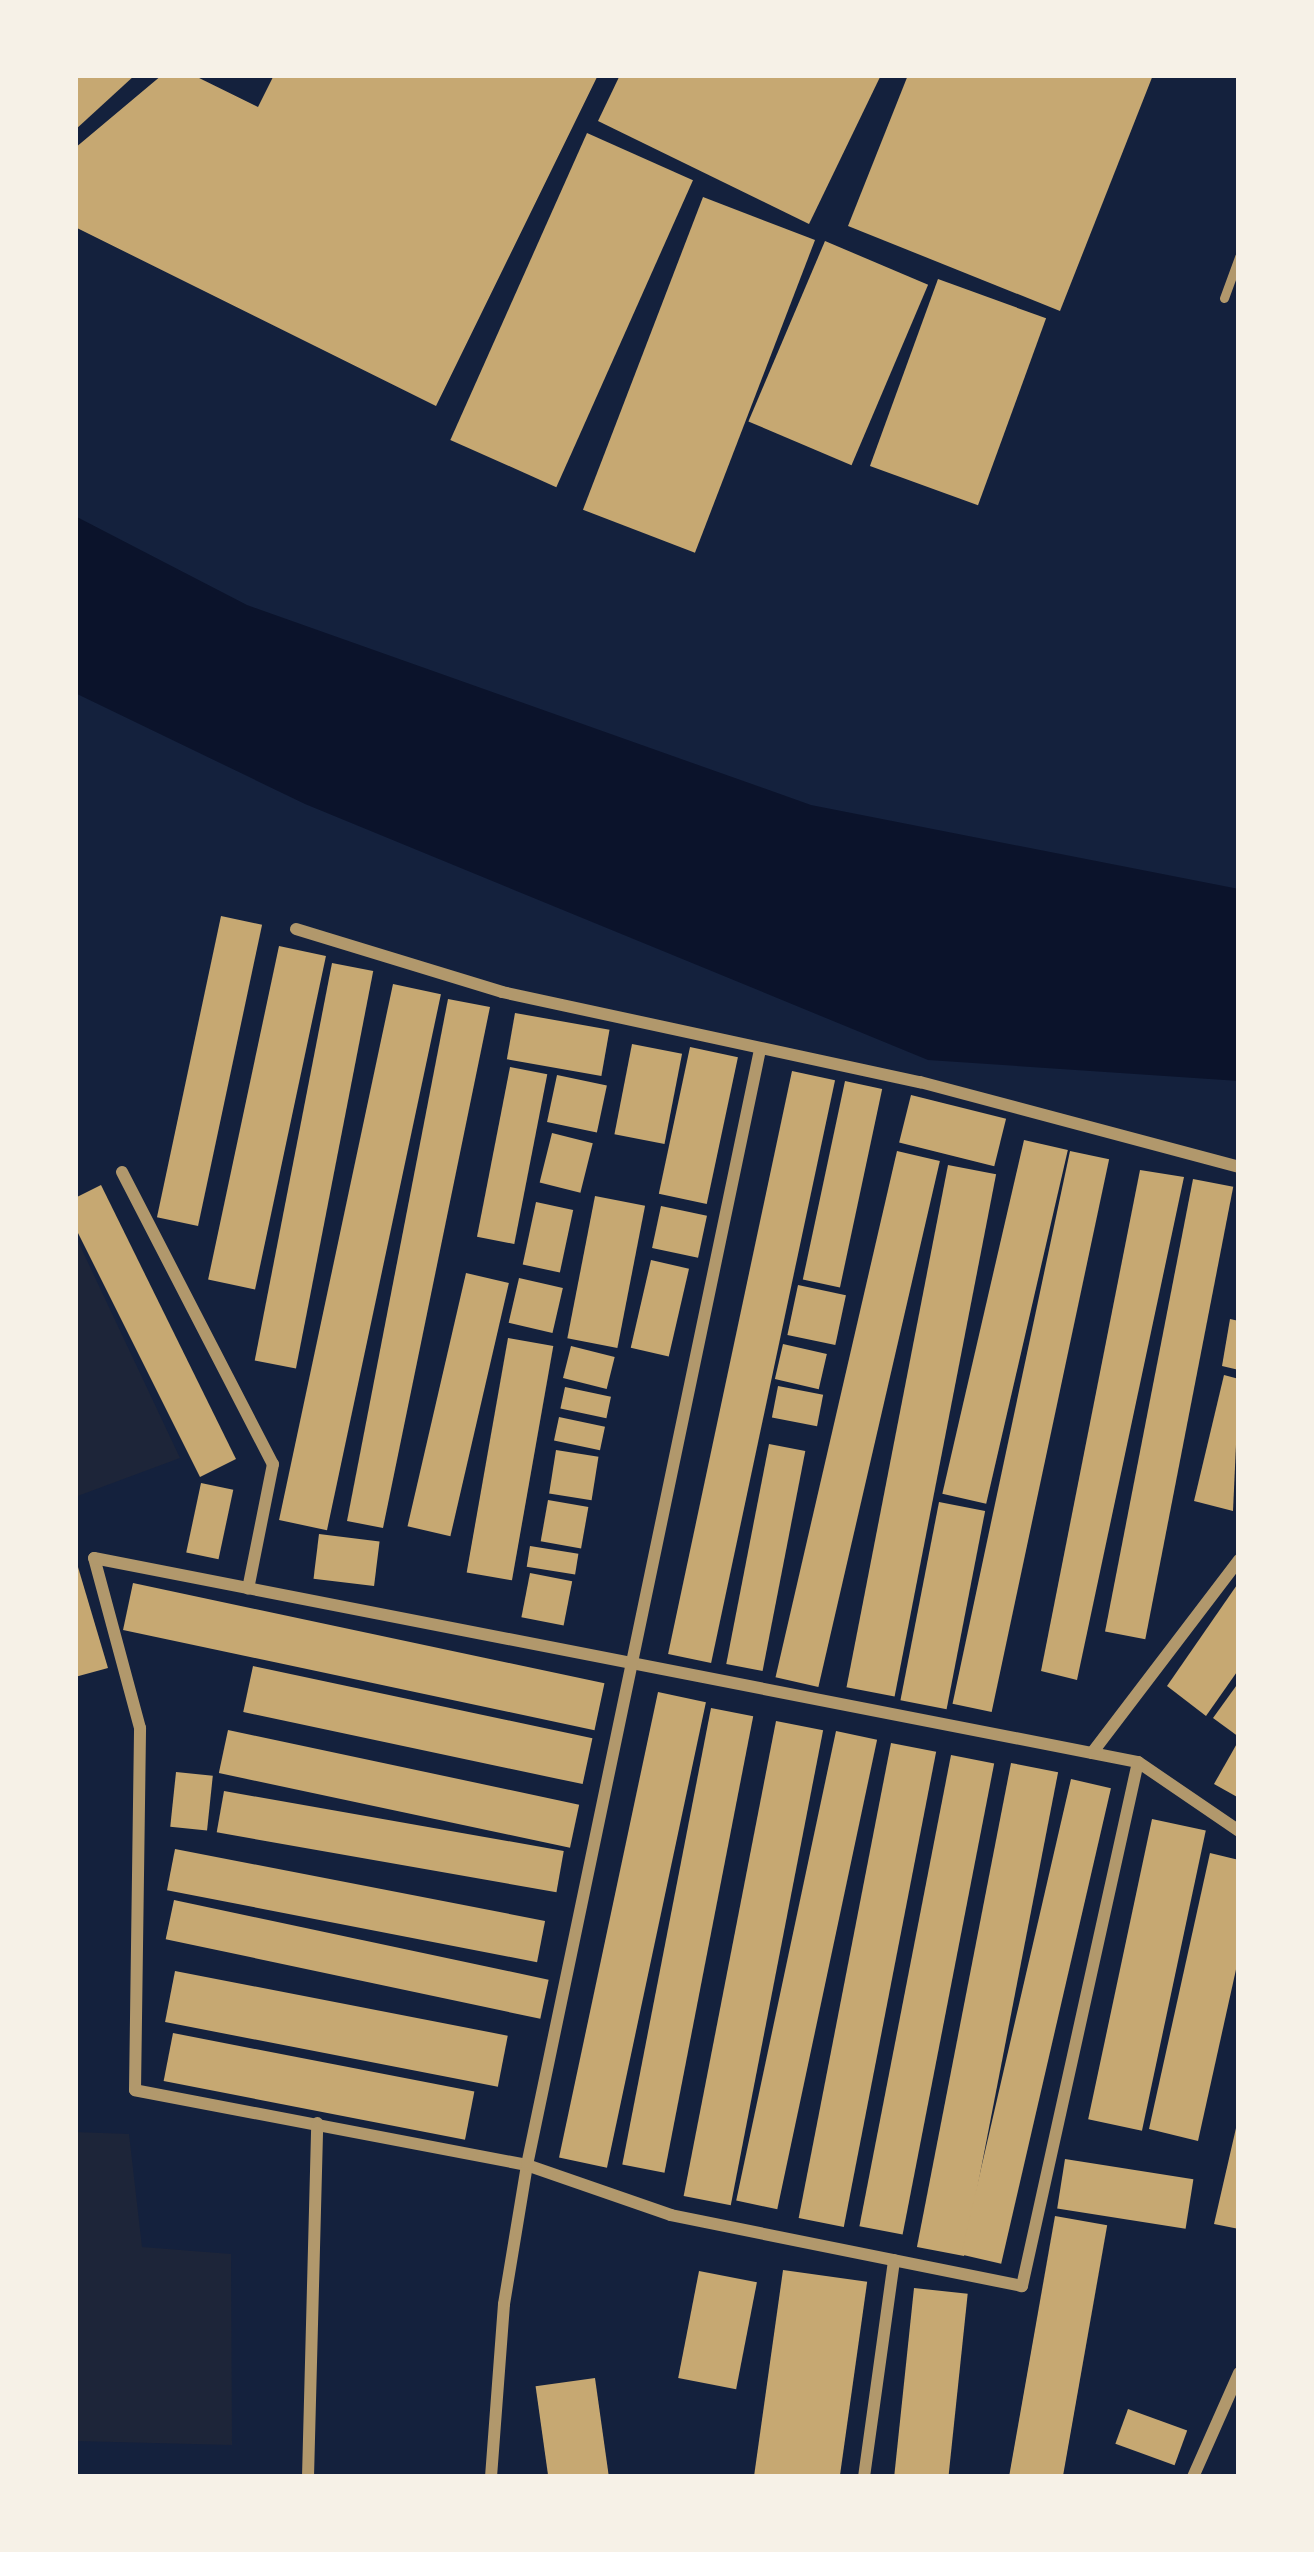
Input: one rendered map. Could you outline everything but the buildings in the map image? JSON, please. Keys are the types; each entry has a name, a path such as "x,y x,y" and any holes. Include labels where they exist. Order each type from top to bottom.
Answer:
{"street":[{"path":"296,929 502,992 920,1082 1239,1166"},
{"path":"491,2477 504,2304 527,2165 760,1050"},
{"path":"122,1172 273,1465 248,1589"},
{"path":"1138,1762 1022,2286 671,2215 527,2165 135,2090 140,1728 94,1558 632,1668 1138,1762 1239,1831"},
{"path":"1092,1753 1239,1560"},
{"path":"308,2477 316,2123"},
{"path":"864,2477 894,2260"},
{"path":"1193,2477 1239,2373"}],"lane":[{"path":"1225,298 1239,257"}],"shaded area":[{"path":"75,516 247,605 811,805 1239,889 1239,1081 928,1060 305,804 75,693"},
{"path":"75,1235 180,1458 75,1497"},
{"path":"75,2132 129,2134 142,2247 231,2254 232,2445 75,2441"}]}
